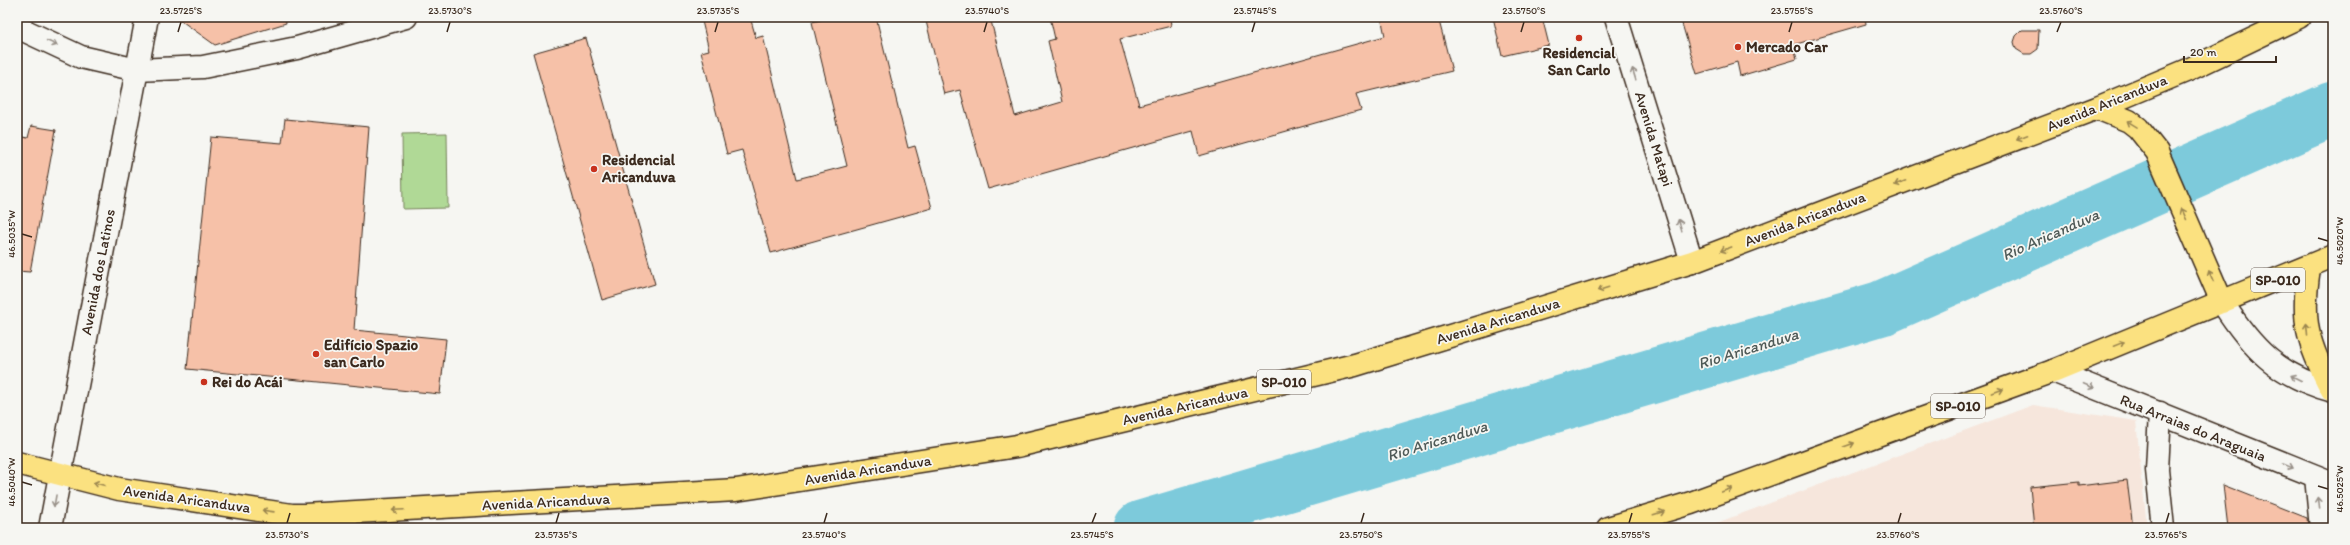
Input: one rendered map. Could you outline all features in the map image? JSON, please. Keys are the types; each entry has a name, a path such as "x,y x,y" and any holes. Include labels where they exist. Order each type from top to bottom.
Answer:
{"highway":[{"name":"Avenida Aricanduva","path":"17,463 119,489 292,515 736,490 1017,446 1355,365 1692,262 2097,108 2188,70 2299,17"},
{"path":"2097,108 2138,128 2157,152 2222,302"},
{"name":"SP-010","path":"1608,528 1690,503 2053,371 2309,268 2333,256"},
{"path":"2309,268 2304,300 2308,336 2319,365 2332,390"}],"main road":[{"name":"Avenida dos Latinos","path":"50,528 147,17"},
{"path":"17,27 81,57 137,70 211,66 297,48 406,17"},
{"name":"Avenida Matapi","path":"1616,17 1692,262"},
{"path":"2222,302 2240,330 2262,355 2284,371 2303,381 2332,390"},
{"name":"Rua Arraias do Araguaia","path":"2053,371 2324,480"},
{"path":"2160,413 2157,470 2163,528"},
{"path":"2321,528 2324,480"}],"shaded area":[{"path":"2033,405 2136,421 2147,528 1703,528"}],"green space":[{"path":"447,133 448,208 403,209 402,134"}],"building":[{"path":"176,17 285,17 286,23 215,45"},
{"path":"701,17 750,17 756,38 763,36 797,179 847,166 812,22 832,17 876,17 908,148 915,146 932,208 771,253 742,150 727,154 701,52 709,50"},
{"path":"925,17 990,17 1015,116 1062,102 1048,41 1055,39 1050,17 1170,17 1171,26 1120,39 1139,105 1385,36 1381,17 1438,17 1452,71 1356,94 1361,110 1199,156 1193,131 988,189 960,90 944,94"},
{"path":"1493,17 1542,17 1549,45 1502,56"},
{"name":"Mercado Car","path":"1680,17 1865,17 1866,24 1793,45 1797,59 1740,76 1737,62 1697,74"},
{"path":"2022,30 2039,30 2038,49 2031,54 2024,54 2016,49 2014,42 2016,36"},
{"name":"Residencial Aricanduva","path":"586,38 655,284 602,300 533,53"},
{"path":"285,119 369,127 354,330 446,339 440,394 187,369 211,137 282,143"},
{"path":"31,126 56,130 30,272 17,271 17,136 28,138"},
{"path":"2127,480 2133,528 2034,528 2030,487 2079,482 2079,486"},
{"path":"2223,485 2307,518 2308,528 2228,528"}],"waterway":[{"name":"Rio Aricanduva","path":"1141,528 1882,308 2333,109"}],"place":[{"name":"Residencial San Carlo","path":"1579,38"},
{"name":"Mercado Car","path":"1738,47"},
{"name":"Residencial Aricanduva","path":"594,169"},
{"name":"Edifício Spazio san Carlo","path":"316,354"},
{"name":"Rei do Acái","path":"204,382"}]}
